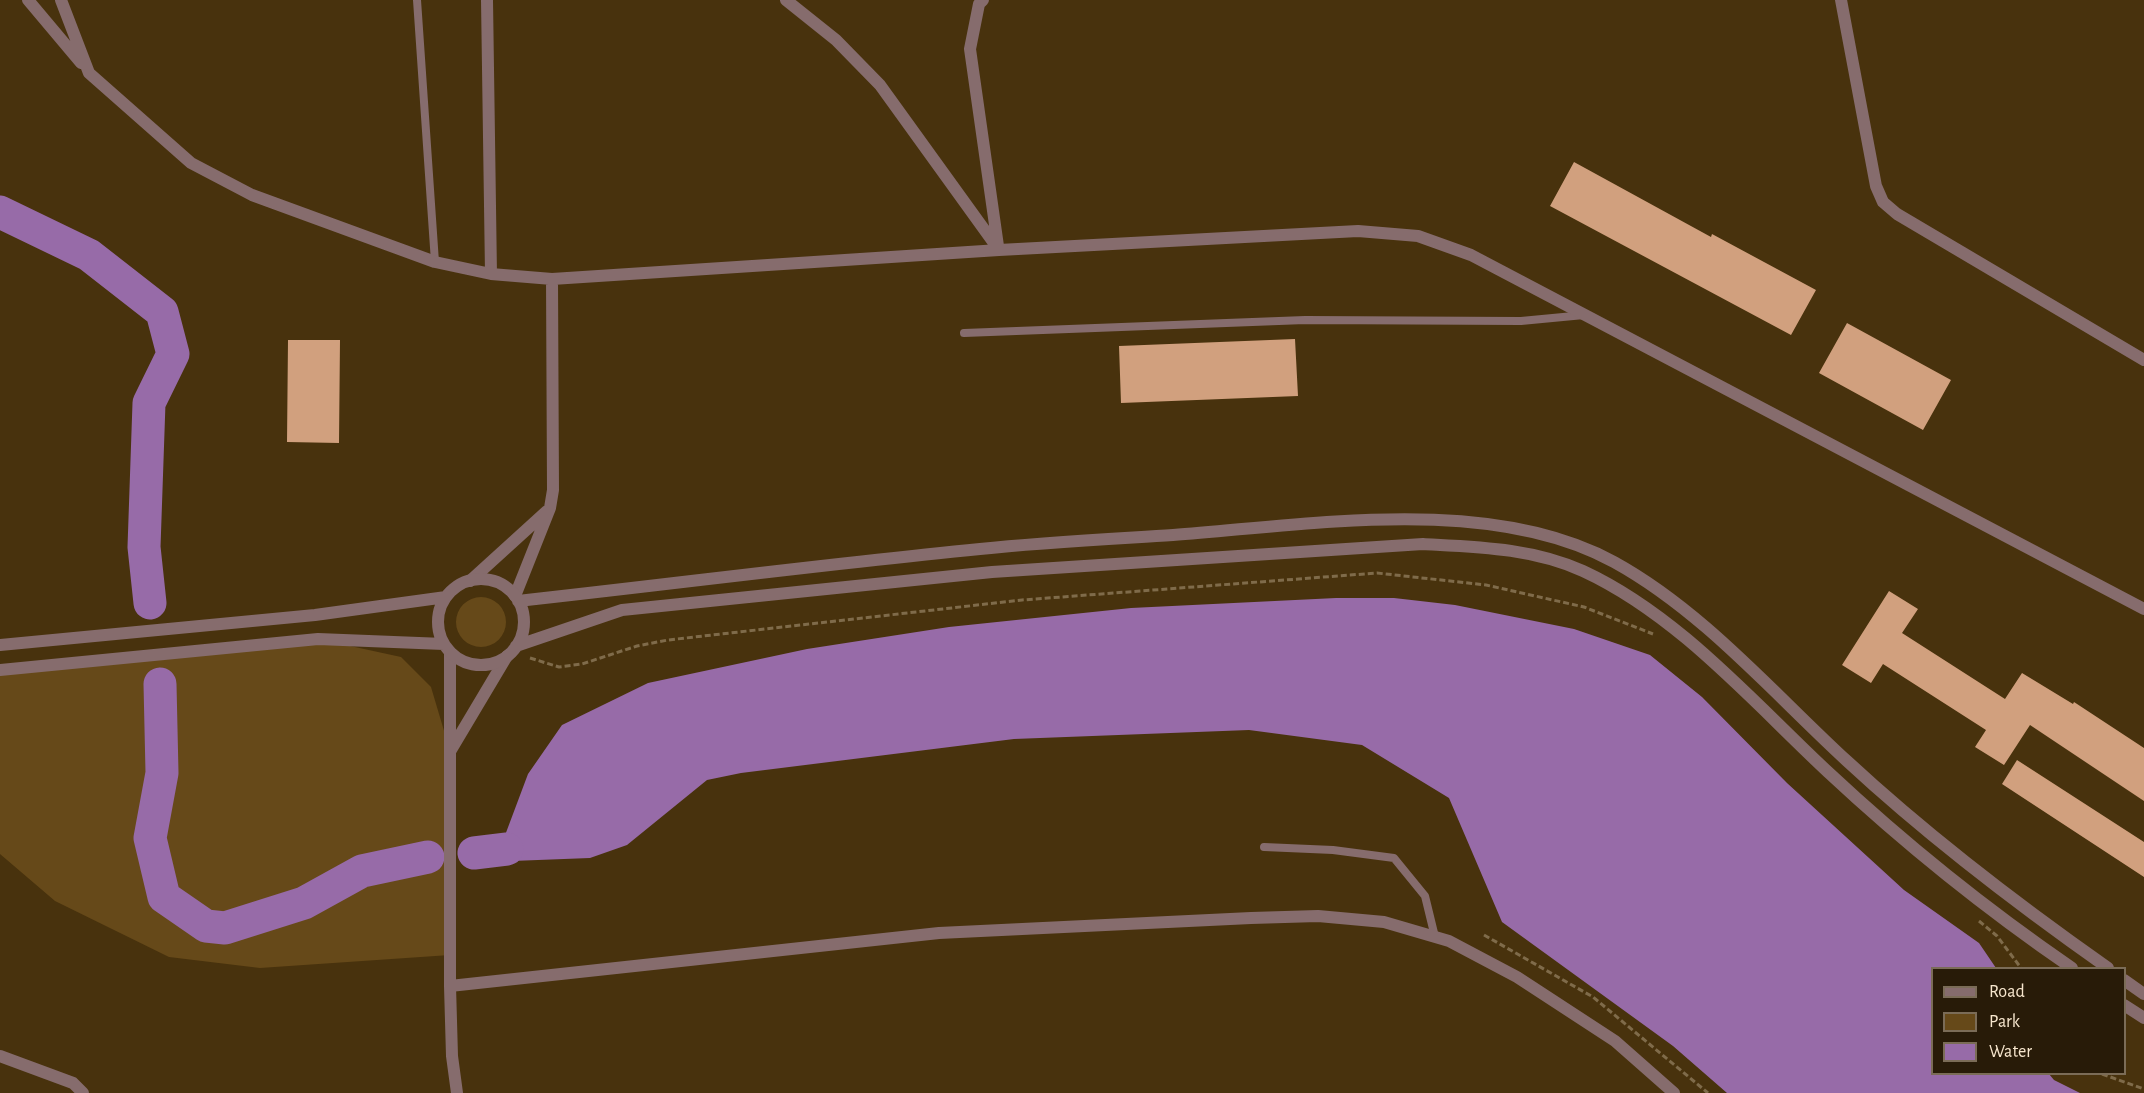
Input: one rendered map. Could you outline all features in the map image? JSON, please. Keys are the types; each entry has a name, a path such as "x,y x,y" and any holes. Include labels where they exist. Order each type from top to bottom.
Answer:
{"street":[{"path":"28,0 89,73 191,163 252,195 435,262 491,274 552,279 999,250 1358,231 1418,236 1471,255 2144,609"},
{"path":"60,0 89,73"},
{"path":"488,0 491,274"},
{"path":"786,0 836,40 880,86 999,250"},
{"path":"983,0 979,4 970,49 999,250"},
{"path":"1841,0 1876,186 1883,202 1898,214 2144,360"},
{"path":"516,598 550,508 554,449 552,279"},
{"path":"470,581 550,508"},
{"path":"516,598 984,548 1344,523 1423,520 1494,524 1558,537 1583,546 1619,565 1676,606 1931,836 2008,898 2105,967"},
{"path":"0,670 318,639 447,648 460,659 484,664 512,650 622,610 992,572 1423,544 1494,547 1533,554 1580,570 1623,591 1715,666 1875,815 1942,871 2069,967"},
{"path":"450,752 512,650 524,623 516,598 495,581 470,581 461,584 446,597 438,616 439,631 447,648 450,752 450,986 452,1056 457,1093"},
{"path":"0,645 315,615 446,597"},
{"path":"450,986 939,933 1318,916 1384,922 1449,941 1518,977 1615,1041 1674,1093"},
{"path":"2126,981 2144,994"},
{"path":"2126,1006 2144,1018"},
{"path":"0,1056 73,1083 82,1093"}],"lane":[{"path":"417,0 435,262"},
{"path":"964,333 1305,320 1521,321 1584,315"},
{"path":"1264,847 1333,850 1394,858 1425,896 1435,937"}],"path":[{"path":"512,650 559,667 582,664 637,646 715,635 1022,600 1377,573 1497,587 1584,607 1657,636"},
{"path":"1972,916 1997,936 2020,967"},
{"path":"1484,934 1593,996 1708,1093"},
{"path":"2105,1075 2144,1089"}],"green space":[{"path":"476,597 486,597 499,604 506,617 506,627 499,640 486,647 476,647 467,643 460,636 456,627 456,617 460,608 467,601"},
{"path":"318,639 401,657 431,687 450,751 450,955 260,968 169,957 55,901 0,854 0,670"}],"water":[{"path":"1336,598 1394,598 1455,605 1574,629 1650,655 1702,697 1787,783 1904,890 1979,943 1995,967 1931,967 1931,1075 2050,1075 2054,1080 2080,1093 1727,1093 1673,1046 1502,922 1449,798 1362,745 1249,730 1014,739 741,773 707,780 627,845 590,858 512,861 504,838 528,774 562,725 648,683 807,649 949,627 1131,608"}],"building":[{"path":"1574,162 1711,237 1712,234 1816,290 1791,335 1550,206"},
{"path":"1847,323 1951,380 1923,430 1819,373"},
{"path":"1295,339 1298,396 1121,403 1119,346"},
{"path":"288,340 340,340 339,443 287,442"},
{"path":"1889,591 1918,609 1902,633 2005,699 2022,673 2073,704 2074,702 2144,748 2144,801 2030,725 2004,765 1975,747 1986,730 1883,664 1871,683 1842,665"},
{"path":"2017,760 2144,842 2144,877 2002,784"}],"waterway":[{"path":"0,212 89,255 162,312 173,354 149,403 144,547 150,603"},
{"path":"160,684 162,773 150,838 164,897 206,926 225,928 304,903 362,871 428,857"},
{"path":"474,853 507,849"}]}
